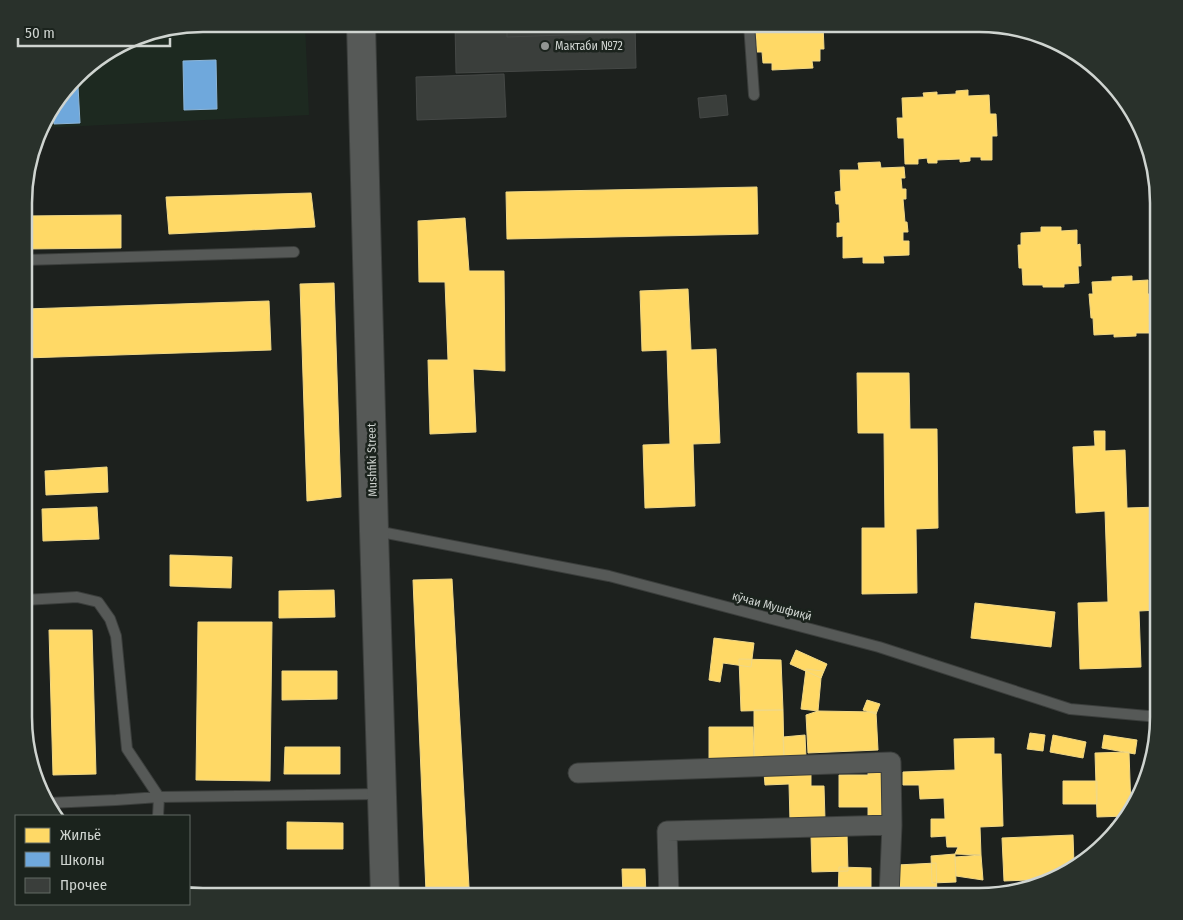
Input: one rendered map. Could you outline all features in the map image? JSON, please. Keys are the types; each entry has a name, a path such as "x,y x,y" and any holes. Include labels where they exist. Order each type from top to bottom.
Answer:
{"street":[{"name":"Mushfiki Street","path":"361,33 385,887"},
{"path":"578,773 891,762 892,825 889,888"},
{"path":"668,888 667,831 892,825"}],"lane":[{"path":"750,33 754,95"},
{"path":"32,260 294,252"},
{"name":"кӯчаи Мушфиқӣ","path":"374,531 609,576 879,647 1070,709 1150,716"},
{"path":"33,600 77,597 98,602 110,619 116,636 127,749 159,797 158,815"},
{"path":"56,803 159,797 382,794"}],"shaded area":[{"path":"192,33 305,33 309,115 51,128 55,118 75,91 99,68 118,55 149,42 170,36"}],"building: Жильё":[{"path":"756,33 823,33 824,49 820,49 820,61 812,61 813,68 772,70 772,63 763,63 762,52 757,52"},
{"path":"968,90 968,96 989,95 990,114 996,114 997,136 992,136 992,160 970,157 970,161 960,162 960,159 937,160 937,163 928,163 927,158 918,159 918,164 905,164 904,138 898,138 897,118 903,118 902,98 924,97 923,93 937,92 937,95 956,94 956,91"},
{"path":"880,162 881,168 904,167 905,178 901,178 902,189 906,189 906,199 903,199 908,232 903,232 903,241 909,241 909,255 883,256 884,263 863,263 863,257 843,258 843,236 837,237 837,223 840,223 839,204 836,204 835,192 841,191 840,170 859,170 858,163"},
{"path":"757,187 758,234 507,239 506,192"},
{"path":"311,193 315,227 169,234 166,197"},
{"path":"121,215 121,248 32,249 32,216"},
{"path":"465,218 469,271 504,271 505,371 473,369 476,432 430,434 428,360 448,360 445,282 419,282 418,221"},
{"path":"1041,227 1061,227 1061,231 1077,230 1077,245 1080,244 1081,266 1078,266 1079,283 1064,284 1064,287 1023,285 1022,268 1019,268 1018,245 1021,245 1021,233 1041,232"},
{"path":"1132,276 1132,281 1148,280 1150,333 1136,333 1136,336 1114,337 1114,334 1094,335 1089,294 1093,294 1092,282 1112,281 1112,277"},
{"path":"334,283 341,497 307,501 300,284"},
{"path":"688,289 691,350 716,349 720,443 693,444 695,506 645,508 643,445 670,444 667,350 642,351 640,291"},
{"path":"269,301 271,350 32,358 32,309"},
{"path":"857,373 909,373 910,429 937,429 938,528 916,529 917,593 862,594 862,528 885,528 884,433 858,433"},
{"path":"1094,431 1105,431 1105,451 1125,450 1127,508 1150,507 1150,610 1139,611 1141,667 1080,669 1078,603 1108,602 1105,511 1076,513 1073,447 1095,446"},
{"path":"107,467 108,492 46,495 45,471"},
{"path":"97,507 99,539 43,541 42,509"},
{"path":"170,555 232,557 231,588 170,586"},
{"path":"452,579 469,887 426,887 413,580"},
{"path":"334,590 335,617 279,618 279,591"},
{"path":"975,603 1055,612 1051,647 971,638"},
{"path":"198,622 272,622 270,781 196,780"},
{"path":"49,630 92,630 96,774 53,775"},
{"path":"714,638 754,643 751,667 723,663 720,682 709,680"},
{"path":"796,650 827,664 821,678 790,664"},
{"path":"739,659 781,660 783,710 741,711"},
{"path":"806,669 823,671 818,711 801,709"},
{"path":"282,671 337,671 337,699 282,700"},
{"path":"867,700 880,704 876,714 863,710"},
{"path":"754,710 783,710 784,759 754,760"},
{"path":"818,711 876,712 878,750 808,753 806,715"},
{"path":"709,727 753,727 754,760 709,761"},
{"path":"1030,733 1045,735 1043,751 1027,749"},
{"path":"805,735 806,758 784,759 783,737"},
{"path":"1053,735 1086,742 1083,758 1050,752"},
{"path":"1104,735 1137,740 1135,754 1102,748"},
{"path":"994,738 994,754 1001,754 1003,826 980,827 981,855 955,854 958,847 947,847 946,836 931,837 931,819 945,819 944,798 920,799 919,785 903,785 903,772 955,770 954,739"},
{"path":"285,747 340,747 340,774 284,774"},
{"path":"1129,752 1131,796 1118,816 1097,817 1095,753"},
{"path":"868,765 887,765 887,819 868,819 868,807 839,807 839,775 868,775"},
{"path":"811,772 811,786 824,786 825,820 790,821 789,784 765,785 764,773"},
{"path":"1063,781 1097,781 1097,804 1063,804"},
{"path":"287,822 343,823 343,849 287,849"},
{"path":"847,834 848,871 812,872 811,835"},
{"path":"1073,835 1074,860 1055,870 1034,878 1004,881 1002,838"},
{"path":"955,854 956,882 932,883 931,856"},
{"path":"981,855 983,880 956,876 955,857"},
{"path":"936,863 937,888 898,888 897,865"},
{"path":"839,867 871,868 871,888 838,888"},
{"path":"622,869 645,869 646,888 623,888"}],"building: Школы":[{"path":"216,60 217,109 184,110 183,61"},
{"path":"78,88 80,123 54,124 55,118"}],"building: Прочее":[{"name":"Мактаби №72","path":"455,33 635,33 636,68 456,73"},
{"path":"507,33 621,33 507,37"},
{"path":"504,74 506,117 417,120 416,77"},
{"path":"726,95 728,115 700,118 698,98"}],"place":[{"name":"Мактаби №72","path":"545,46"}]}
